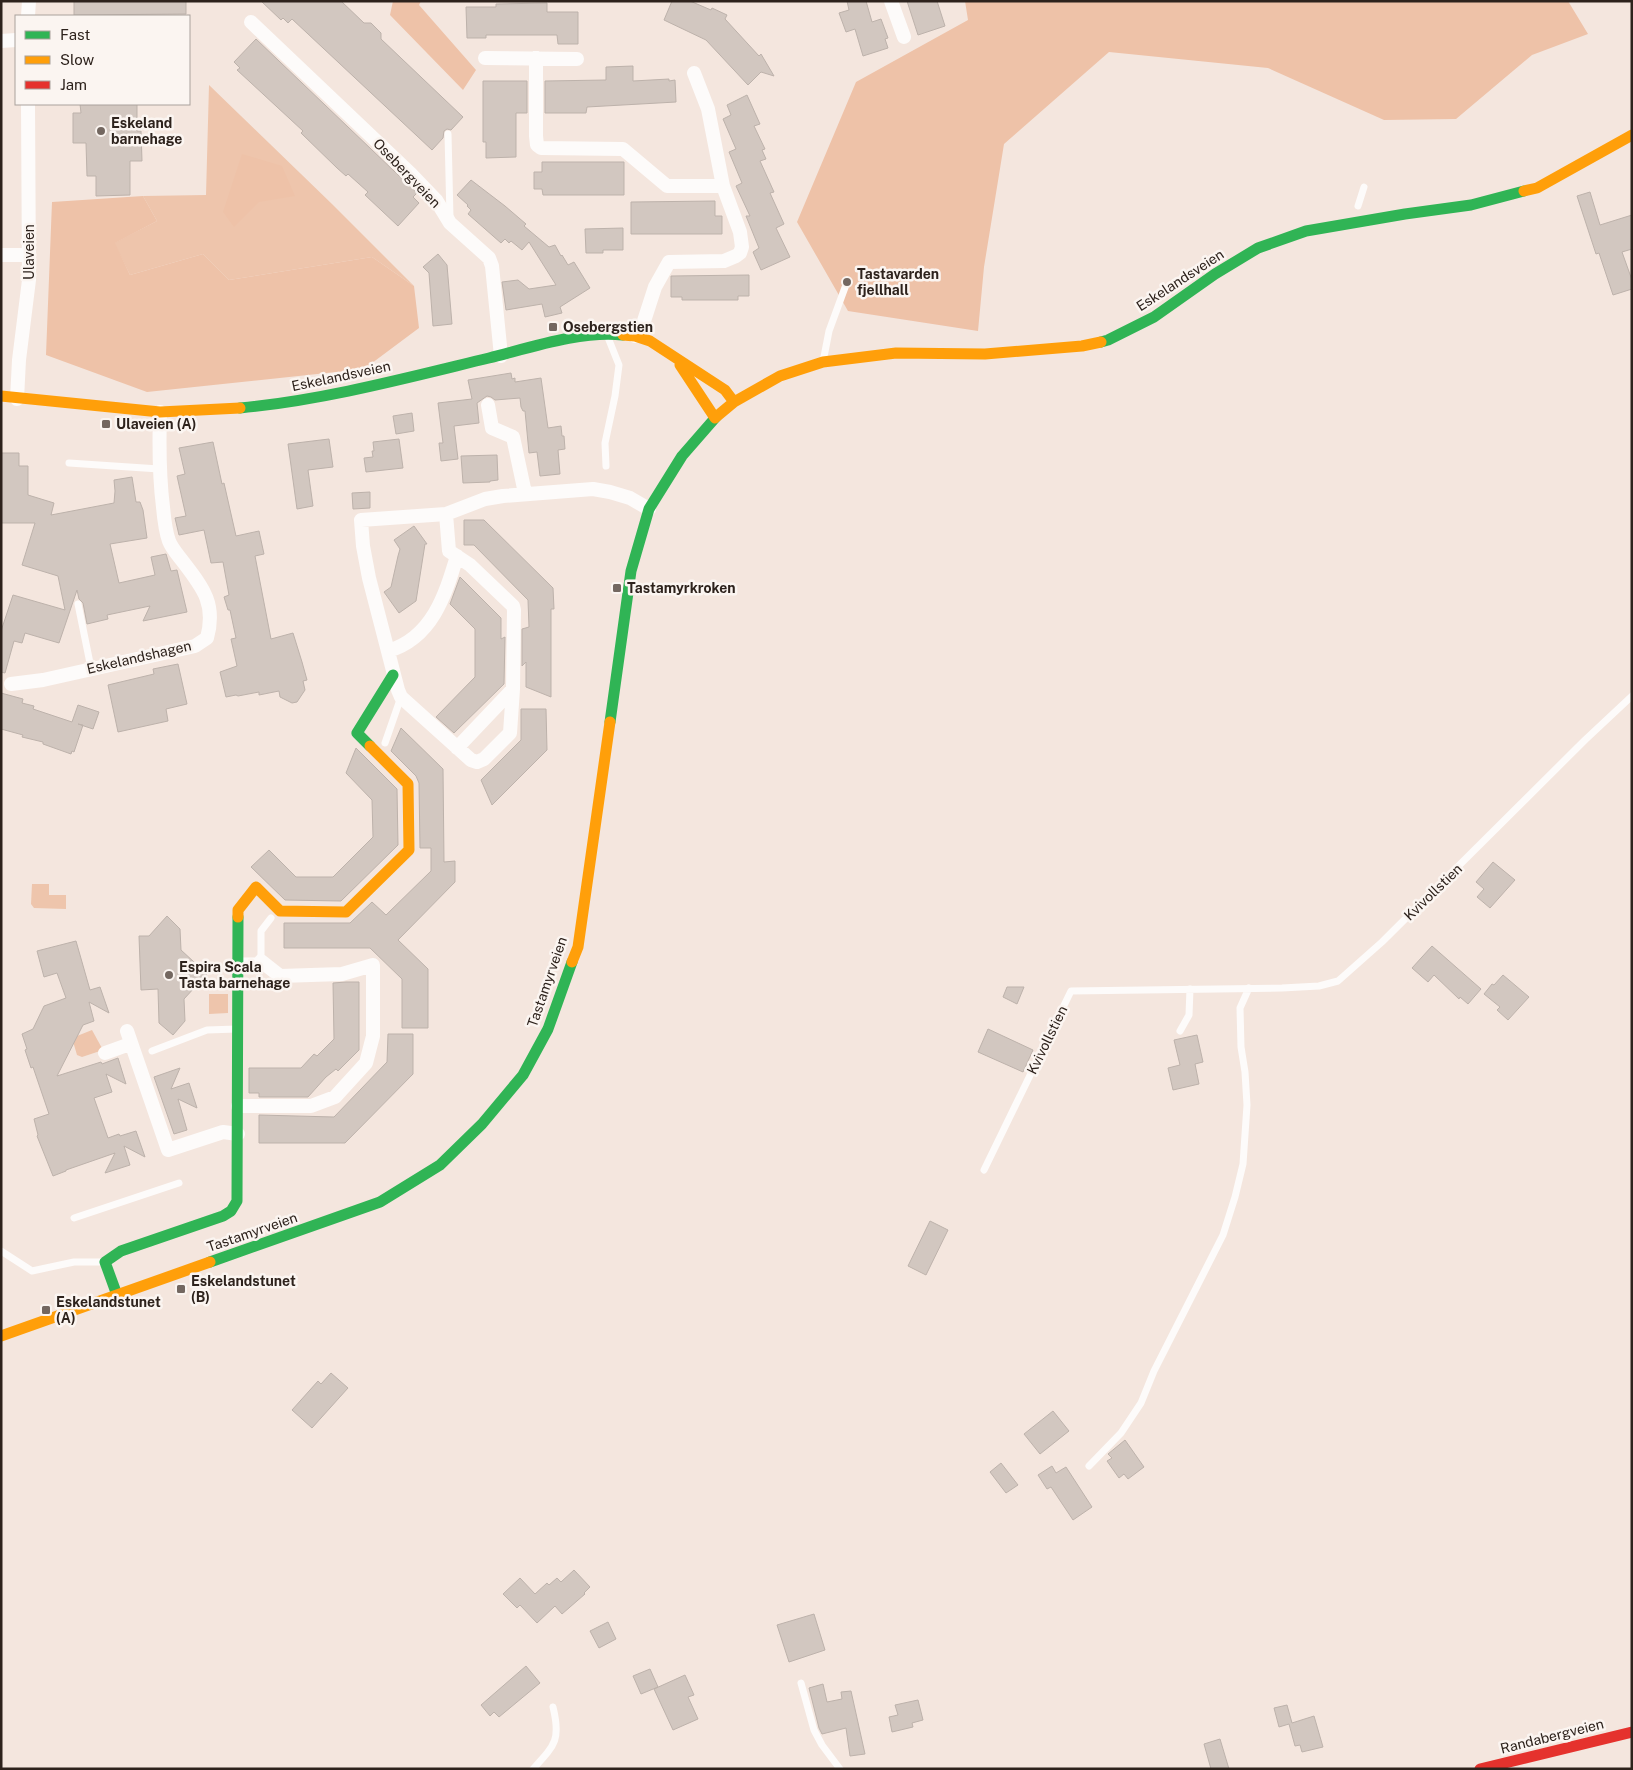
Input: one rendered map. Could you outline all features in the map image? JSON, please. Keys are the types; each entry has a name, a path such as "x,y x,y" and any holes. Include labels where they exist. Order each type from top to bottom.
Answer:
{"main road":[{"name":"Eskelandsveien","path":"677,360 715,418 734,402 780,376 823,362 896,353 985,354 1063,348 1108,340 1154,317 1215,274 1258,248 1306,231 1471,205 1537,188 1632,135"},
{"name":"Eskelandsveien","path":"1,396 160,412 253,407 330,396 554,342 606,333 635,336 650,341 725,390 734,402"},
{"name":"Tastamyrveien","path":"1,1336 380,1202 440,1165 482,1124 523,1074 548,1029 578,947 631,571 649,509 682,456 715,418"},
{"path":"117,1295 105,1262 121,1251 223,1216 236,1205 238,1195 238,910 256,887 280,911 346,912 409,850 408,784 357,733 393,675"},
{"name":"Randabergveien","path":"1480,1769 1632,1732"}],"street":[{"path":"28,15 29,1"},
{"path":"892,1 904,37"},
{"name":"Osebergveien","path":"251,22 411,174 436,200 450,223 489,258 492,266 501,356"},
{"path":"1,41 15,40"},
{"path":"485,58 577,59"},
{"path":"536,58 536,136 537,144 540,148 622,149 667,186 723,186"},
{"path":"635,336 644,321 655,287 669,262 724,261 740,253 742,247 740,232 723,186 708,109 694,73"},
{"name":"Ulaveien","path":"17,399 19,360 29,280 28,105"},
{"path":"1,255 29,255"},
{"path":"488,404 492,428 514,437 525,493"},
{"name":"Eskelandshagen","path":"11,684 43,680 195,646 207,638 212,622 209,603 199,582 169,540 164,516 159,469 160,412"},
{"path":"446,514 448,549 480,574 513,606 514,610 513,689 510,733 484,759 477,762 457,748 401,697 393,675 369,578 363,546 361,520 446,514 485,499 525,493 593,489 630,498 649,509"},
{"path":"388,652 408,644 423,631 440,604 457,556"},
{"path":"457,748 513,689"},
{"path":"238,1106 311,1106 335,1096 366,1063 373,1036 373,965 342,974 280,976 261,961"},
{"path":"105,1053 128,1037 168,1150 223,1132 238,1134"}],"lane":[{"path":"448,134 450,223"},
{"path":"1358,206 1364,187"},
{"path":"823,362 828,331 847,282"},
{"path":"606,333 619,365 615,396 605,443 606,466"},
{"path":"69,464 159,469"},
{"path":"78,604 91,668"},
{"name":"Kvivollstien","path":"984,1170 1071,991 1282,988 1319,986 1338,981 1382,942 1585,740 1632,696"},
{"path":"385,743 401,697"},
{"path":"237,961 261,961 261,931 271,918"},
{"path":"1089,1466 1121,1433 1141,1404 1154,1370 1223,1235 1235,1197 1243,1156 1247,1105 1245,1072 1240,1047 1240,1008 1249,988"},
{"path":"1180,1031 1189,1015 1190,989"},
{"path":"152,1050 207,1030 237,1029"},
{"path":"74,1218 180,1183"},
{"path":"1,1251 32,1271 74,1262 105,1262"},
{"path":"801,1682 814,1730 822,1746 840,1769"},
{"path":"533,1769 547,1754 556,1739 557,1724 553,1707"}],"shaded area":[{"path":"393,1 421,1 419,5 476,70 463,90 390,15"},
{"path":"965,1 1568,1 1588,34 1532,55 1456,119 1384,120 1268,68 1109,52 1004,144 984,267 978,331 848,311 797,222 856,82 968,20"},
{"path":"209,85 414,286 372,257 229,280 203,254 130,275 114,243 157,221 143,196 206,195"},
{"path":"242,154 282,166 295,196 259,202 234,227 223,212"},
{"path":"143,196 157,221 115,243 130,275 203,254 229,280 372,257 414,286 419,328 364,369 147,392 46,355 52,202"},
{"path":"32,884 49,884 49,895 66,895 66,909 34,908 31,904"},
{"path":"209,994 228,994 228,1013 209,1014"},
{"path":"92,1030 103,1050 82,1057 77,1055 72,1038"}],"building":[{"path":"74,1 186,1 186,14 74,15"},
{"path":"261,1 341,1 364,23 371,23 381,33 381,39 463,117 451,130 447,129 444,131 443,138 432,150 292,19 288,23 283,18 281,20"},
{"path":"672,1 690,1 727,15 725,19 759,56 761,54 774,76 761,72 748,85 706,40 664,20"},
{"path":"847,1 866,1 872,22 881,19 888,38 885,39 888,48 863,56 855,29 846,32 839,13 849,10"},
{"path":"907,1 937,1 945,26 918,35"},
{"path":"547,3 547,12 578,12 578,44 558,44 557,35 486,35 486,38 467,38 466,7 496,7 496,4"},
{"path":"256,39 417,193 413,197 419,203 398,226 365,195 368,192 348,174 346,176 337,168 301,133 303,131 237,70 240,68 234,62"},
{"path":"633,66 633,81 675,80 676,102 587,107 586,113 545,113 545,81 606,80 606,67"},
{"path":"483,81 527,81 527,113 516,113 516,157 486,158 486,142 483,142"},
{"path":"747,95 760,124 754,126 765,149 762,150 766,159 760,161 774,192 770,193 784,224 776,228 790,257 761,270 753,252 759,248 746,216 750,216 736,186 742,183 729,152 736,149 723,119 731,115 727,105"},
{"path":"80,105 137,105 137,131 141,131 142,161 130,161 130,195 96,196 96,176 87,176 86,143 73,143 73,113 81,113"},
{"path":"542,162 624,162 624,195 543,195 542,189 534,189 534,172 542,172"},
{"path":"471,180 526,224 524,226 549,247 555,245 568,265 574,262 590,288 560,307 562,313 545,317 542,304 506,310 502,282 518,280 529,289 556,285 529,242 522,250 511,241 509,243 505,239 501,243 468,214 471,210 457,195"},
{"path":"1590,192 1600,225 1632,215 1632,249 1622,252 1632,280 1632,289 1613,295 1599,253 1596,254 1577,196"},
{"path":"715,201 715,216 722,216 722,234 631,234 631,202"},
{"path":"623,228 623,250 603,250 603,253 586,253 585,229"},
{"path":"438,254 447,265 452,324 433,326 429,273 423,267"},
{"path":"749,275 749,296 738,296 738,300 682,300 682,297 671,297 671,276"},
{"path":"511,373 512,379 515,378 515,382 541,378 548,428 561,426 562,436 564,436 565,449 558,450 560,474 540,476 537,452 529,453 525,411 521,407 520,398 495,400 487,396 477,403 479,423 454,426 458,459 441,461 439,443 443,443 438,403 472,399 468,380"},
{"path":"412,413 414,431 396,434 393,416"},
{"path":"329,439 333,467 308,470 313,506 297,509 288,444"},
{"path":"399,439 403,468 366,472 364,458 373,457 373,442"},
{"path":"213,442 236,536 259,531 264,554 255,556 271,639 293,633 307,680 303,681 305,690 297,702 292,703 280,697 279,691 259,695 259,692 226,697 220,672 237,666 231,639 236,638 230,610 228,610 224,597 229,595 223,562 211,563 204,530 179,535 175,518 186,516 177,476 185,474 179,448"},
{"path":"1,453 19,453 19,466 28,466 28,495 54,503 51,515 114,503 114,480 132,477 136,502 140,502 143,510 147,538 110,544 119,583 155,575 151,557 166,554 171,571 177,570 187,612 143,621 150,606 107,615 108,619 87,624 83,603 79,599 77,590 59,643 25,633 22,643 14,641 5,673 1,672 1,631 13,595 65,610 58,576 22,565 35,523 1,523"},
{"path":"497,455 498,480 463,483 461,456"},
{"path":"370,492 370,508 353,509 352,493"},
{"path":"464,520 484,520 553,588 554,609 551,609 551,697 526,687 526,662 522,666 522,629 529,627 528,600 474,545 464,545"},
{"path":"414,526 427,544 425,544 416,601 399,613 384,592 391,587 400,549 394,540"},
{"path":"460,577 501,618 501,639 505,637 504,684 454,733 436,717 475,677 475,629 450,604"},
{"path":"178,664 187,704 166,709 168,721 118,732 108,685 154,674 153,669"},
{"path":"1,693 23,699 22,703 34,706 33,709 72,722 78,705 99,712 93,729 83,726 74,752 72,751 71,754 43,744 43,742 1,729"},
{"path":"521,709 546,709 547,750 492,805 481,780 521,740"},
{"path":"401,728 443,769 444,862 455,861 455,882 398,940 428,969 428,1028 402,1028 402,979 370,948 284,948 284,923 350,923 372,902 386,915 431,871 431,848 420,848 419,783 416,776 391,751"},
{"path":"356,748 397,789 398,845 341,901 285,900 251,867 269,850 296,877 333,877 373,837 372,800 346,773"},
{"path":"1493,862 1515,880 1490,908 1477,897 1484,889 1476,882"},
{"path":"167,916 180,929 181,950 207,974 184,999 185,1021 173,1035 159,1023 158,989 141,990 139,936 149,936"},
{"path":"76,941 90,990 100,987 109,1013 89,1002 94,1021 83,1025 57,1076 118,1058 126,1084 106,1074 112,1092 94,1098 108,1138 136,1131 145,1157 124,1146 130,1165 105,1173 115,1153 53,1176 37,1136 34,1119 49,1114 33,1067 31,1068 22,1034 33,1029 44,1006 66,998 57,973 44,977 37,951"},
{"path":"1432,946 1481,989 1468,1004 1460,997 1459,999 1434,975 1428,982 1412,968"},
{"path":"1503,975 1529,997 1508,1020 1497,1010 1500,1007 1484,994"},
{"path":"359,982 359,1050 338,1071 336,1069 326,1077 308,1097 259,1097 259,1093 249,1093 249,1068 301,1068 314,1054 317,1056 334,1039 333,983"},
{"path":"1007,987 1024,987 1017,1004 1003,997"},
{"path":"988,1029 1033,1050 1023,1072 978,1052"},
{"path":"388,1034 413,1034 413,1074 345,1143 259,1143 259,1115 334,1117 387,1062"},
{"path":"1197,1035 1203,1062 1195,1064 1199,1084 1173,1090 1168,1068 1180,1065 1174,1040"},
{"path":"180,1068 171,1089 189,1083 197,1108 178,1099 187,1130 174,1134 154,1077"},
{"path":"930,1221 948,1230 926,1275 908,1266"},
{"path":"331,1373 348,1388 312,1428 292,1410 318,1381 321,1384"},
{"path":"1053,1411 1069,1431 1040,1454 1024,1434"},
{"path":"1125,1440 1144,1467 1128,1479 1124,1474 1119,1478 1107,1461 1112,1458 1108,1454"},
{"path":"1001,1463 1018,1485 1006,1493 990,1472"},
{"path":"1052,1466 1056,1473 1066,1467 1092,1507 1073,1520 1051,1487 1047,1489 1038,1475"},
{"path":"574,1570 590,1587 585,1594 562,1614 555,1606 537,1623 520,1605 517,1608 503,1594 520,1578 535,1594 547,1583 549,1585 557,1578 561,1582"},
{"path":"814,1614 825,1650 789,1662 777,1625"},
{"path":"608,1622 616,1639 599,1648 590,1631"},
{"path":"526,1666 540,1683 499,1717 494,1712 490,1716 481,1705"},
{"path":"650,1669 658,1687 641,1694 633,1676"},
{"path":"685,1675 694,1695 688,1697 698,1719 673,1730 654,1689"},
{"path":"823,1684 827,1702 842,1699 841,1692 851,1691 865,1754 850,1756 846,1728 822,1734 809,1688"},
{"path":"918,1700 923,1720 912,1723 913,1727 892,1732 889,1717 898,1715 895,1705"},
{"path":"1287,1705 1292,1723 1314,1716 1323,1747 1302,1752 1300,1745 1295,1746 1289,1724 1279,1727 1274,1708"},
{"path":"1220,1739 1229,1769 1211,1769 1204,1744"}],"traffic: fast":[{"path":"1101,342 1154,317 1215,274 1258,248 1306,231 1471,205 1524,191"},
{"path":"240,408 303,400 365,388 573,337 607,334 623,335"},
{"path":"610,722 631,571 649,509 682,456 716,417"},
{"path":"370,746 357,733 393,675"},
{"path":"117,1295 105,1262 121,1251 223,1216 231,1211 237,1201 238,917"},
{"path":"210,1262 380,1202 440,1165 482,1124 523,1075 548,1029 572,962"}],"traffic: slow":[{"path":"1524,191 1537,188 1632,135"},
{"path":"623,335 635,336 650,341 725,390 734,402"},
{"path":"716,417 734,402 780,376 823,362 896,353 985,354 1082,346 1101,342"},
{"path":"680,365 715,418"},
{"path":"1,396 160,412 240,408"},
{"path":"572,962 578,947 610,722"},
{"path":"238,917 238,910 256,887 280,911 346,912 409,850 408,784 370,746"},
{"path":"1,1336 210,1262"}],"traffic: jam":[{"path":"1480,1769 1632,1732"}],"place":[{"name":"Eskeland barnehage","path":"101,131"},
{"name":"Tastavarden fjellhall","path":"847,282"},
{"name":"Osebergstien","path":"553,327"},
{"name":"Ulaveien (A)","path":"106,424"},
{"name":"Tastamyrkroken","path":"617,588"},
{"name":"Espira Scala Tasta barnehage","path":"169,975"},
{"name":"Eskelandstunet (B)","path":"181,1289"},
{"name":"Eskelandstunet (A)","path":"46,1310"}]}
